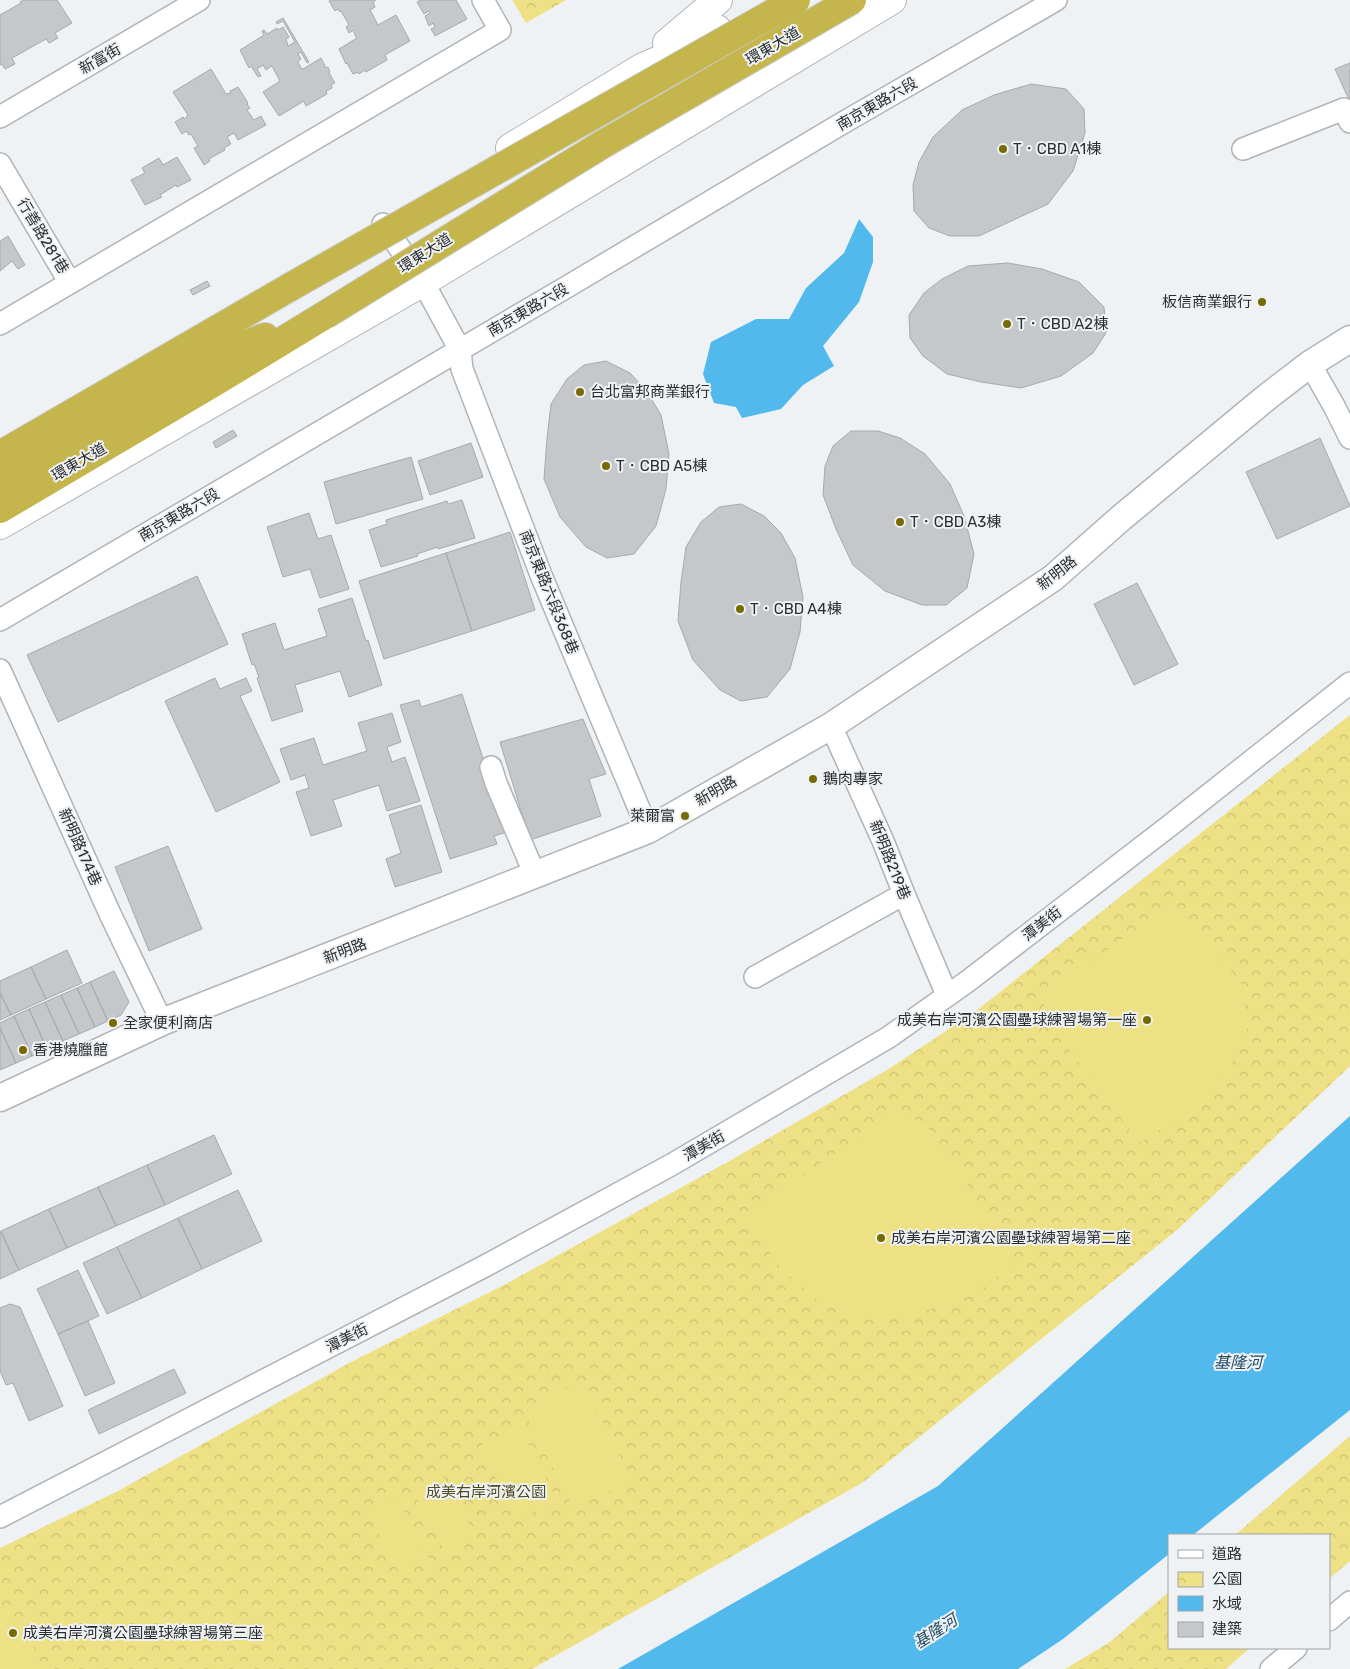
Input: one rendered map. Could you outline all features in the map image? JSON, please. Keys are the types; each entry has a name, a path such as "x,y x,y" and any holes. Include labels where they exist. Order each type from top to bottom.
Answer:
{"highway":[{"name":"環東大道","path":"0,455 292,286 796,0"},
{"name":"環東大道","path":"0,509 215,382 603,144 852,0"},
{"path":"222,353 292,286"},
{"path":"0,483 222,353 325,315"}],"main road":[{"path":"643,67 670,40 718,0"},
{"path":"0,443 383,224 643,67 671,55 769,0"},
{"path":"0,525 423,282 892,0"}],"street":[{"name":"新富街","path":"0,117 200,0"},
{"path":"0,324 500,30 483,0"},
{"name":"南京東路六段","path":"0,620 1056,0"},
{"path":"1243,149 1344,109 1350,122"},
{"name":"行善路281巷","path":"0,164 70,282"},
{"name":"南京東路六段368巷","path":"383,224 423,282 460,350 462,369 541,574 648,830"},
{"name":"新明路","path":"0,1098 162,1022 648,830 831,726 1053,578 1128,512 1267,397 1310,364 1350,339"},
{"path":"1310,364 1350,438"},
{"name":"新明路174巷","path":"0,670 119,933 162,1022"},
{"name":"潭美街","path":"0,1517 476,1271 663,1170 889,1037 976,975 1168,828 1350,682"},
{"name":"新明路219巷","path":"831,726 884,841 904,894 947,995"},
{"path":"491,767 535,875"},
{"path":"755,977 904,894"},
{"path":"1330,1619 1350,1602"},
{"path":"1271,1669 1295,1649"}],"green space":[{"path":"512,0 566,0 526,23"},
{"name":"成美右岸河濱公園","path":"1350,715 1350,1066 1177,1230 862,1483 532,1669 0,1669 0,1548 116,1492 351,1362 502,1286 724,1164 887,1070 976,1011"},
{"name":"成美右岸河濱公園壘球練習場第一座","path":"1172,904 1242,984 1248,1026 1230,1067 1196,1105 1140,1143 1042,1014 1048,991"},
{"name":"成美右岸河濱公園壘球練習場第二座","path":"892,1115 923,1121 949,1156 1016,1262 972,1296 912,1315 864,1320 819,1302 780,1267 744,1215"},
{"path":"581,1381 632,1479 574,1509 523,1409"},
{"path":"519,1426 557,1500 517,1520 479,1446"},
{"path":"1350,1436 1350,1561 1330,1578 1330,1534 1236,1534"},
{"path":"442,1473 475,1536 445,1552 412,1488"},
{"path":"397,1497 430,1560 400,1575 367,1512"},
{"path":"1168,1593 1168,1649 1249,1649 1226,1669 1065,1669 1110,1642"},
{"name":"成美右岸河濱公園壘球練習場第三座","path":"0,1609 17,1619 34,1648 43,1669 0,1669"}],"water":[{"path":"859,219 873,237 873,262 859,302 823,346 834,366 803,385 781,409 742,418 736,407 714,403 703,374 711,342 756,319 789,319 806,288 844,253"},
{"name":"基隆河","path":"1350,1116 1350,1410 1194,1534 1168,1534 1168,1555 1063,1639 1018,1669 618,1669 938,1486"}],"building":[{"path":"23,0 57,0 72,23 55,33 58,38 49,43 46,39 12,58 15,64 5,69 2,64 0,65 0,15"},
{"path":"376,0 373,2 375,7 370,10 378,25 396,15 410,41 385,55 387,60 366,72 365,70 359,74 358,72 353,74 339,49 357,38 353,30 349,33 346,27 349,25 341,11 338,9 335,11 329,1"},
{"path":"420,0 456,0 467,19 435,36 431,29 435,27 433,23 429,26 425,16 430,13 429,11 424,14 417,2"},
{"path":"283,18 309,62 307,63 301,52 298,54 301,59 298,62 301,68 303,69 321,58 326,68 328,67 335,83 331,85 332,88 326,91 327,94 306,106 304,101 279,116 263,92 280,81 272,66 266,70 263,65 257,69 261,76 258,77 251,66 249,68 240,50 264,35 262,31 264,30 267,34 283,27 289,37 286,39 288,46 295,42 283,21 277,24 276,22"},
{"path":"1350,63 1350,102 1335,69"},
{"path":"211,69 226,94 231,93 230,91 238,87 248,103 250,108 247,110 254,120 261,116 266,125 238,140 234,133 227,137 231,144 224,148 225,150 209,159 210,161 204,165 194,148 198,146 191,134 189,135 186,131 182,134 175,122 183,117 185,119 188,115 173,92"},
{"name":"T．CBD A1棟","path":"1031,84 1066,89 1084,109 1085,133 1073,171 1048,204 979,236 950,236 929,228 914,211 913,185 919,162 933,137 962,110 994,95"},
{"path":"177,157 191,180 177,187 176,185 160,195 162,197 145,205 131,180 145,173 142,168 159,158 163,165"},
{"path":"8,236 25,265 18,269 12,261 0,271 0,241"},
{"name":"T．CBD A2棟","path":"1008,263 1042,269 1079,282 1104,307 1106,333 1093,353 1061,376 1021,388 981,382 947,374 923,356 910,338 909,315 924,293 942,279 968,266"},
{"path":"207,281 210,286 193,295 190,290"},
{"name":"T．CBD A5棟","path":"606,361 630,373 646,390 661,415 669,454 666,489 656,526 634,554 607,558 586,547 560,517 544,479 551,404 567,379 584,365"},
{"path":"233,430 237,436 216,448 213,442"},
{"name":"T．CBD A3棟","path":"851,431 878,431 900,438 925,454 950,484 964,516 974,554 967,588 946,605 922,605 885,591 853,565 823,495 825,466 833,446"},
{"path":"1320,438 1350,506 1277,539 1246,472"},
{"path":"471,443 483,477 430,495 418,461"},
{"path":"411,457 423,499 336,524 324,482"},
{"path":"462,500 475,538 438,549 438,547 417,554 418,556 381,567 369,530 387,524 386,520 447,501 448,504"},
{"name":"T．CBD A4棟","path":"741,504 764,516 781,533 795,558 803,597 800,632 790,669 767,697 741,701 720,690 693,660 678,621 686,547 701,522 719,507"},
{"path":"309,513 318,539 331,535 349,589 320,598 310,569 283,577 267,527"},
{"path":"510,532 535,610 472,631 446,553"},
{"path":"446,553 472,631 384,659 359,581"},
{"path":"197,576 228,644 58,722 27,655"},
{"path":"1137,583 1178,664 1134,685 1094,604"},
{"path":"352,598 382,685 349,697 340,671 295,685 303,711 272,721 257,678 259,677 254,664 252,665 242,634 275,623 284,650 327,636 318,609"},
{"path":"215,678 220,689 246,678 252,691 240,696 280,782 216,812 165,701"},
{"path":"462,694 507,832 494,836 497,844 450,859 400,705 419,700 421,707"},
{"path":"392,713 401,742 387,747 392,762 405,757 420,801 387,811 379,785 333,800 342,826 311,836 296,792 309,788 305,775 291,780 280,749 314,738 323,765 367,751 358,723"},
{"path":"583,719 606,774 589,779 601,816 530,840 500,742"},
{"path":"421,805 442,872 395,887 386,859 401,853 389,815"},
{"path":"168,846 202,929 149,951 115,867"},
{"path":"67,950 82,983 46,999 31,967"},
{"path":"31,967 46,999 11,1015 0,993 0,981"},
{"path":"114,971 129,1002 121,1015 108,1021 90,982"},
{"path":"90,982 108,1021 95,1027 77,988"},
{"path":"77,988 95,1027 79,1034 61,995"},
{"path":"0,993 11,1015 0,1020"},
{"path":"61,995 79,1034 63,1041 45,1002"},
{"path":"45,1002 63,1041 47,1049 29,1009"},
{"path":"29,1009 47,1049 32,1056 14,1016"},
{"path":"14,1016 32,1056 16,1063 0,1028 0,1023"},
{"path":"0,1028 16,1063 0,1070"},
{"path":"214,1135 232,1174 165,1205 147,1165"},
{"path":"147,1165 165,1205 116,1226 98,1187"},
{"path":"98,1187 116,1226 67,1248 49,1209"},
{"path":"238,1190 262,1241 202,1269 178,1218"},
{"path":"49,1209 67,1248 19,1270 1,1231"},
{"path":"178,1218 202,1269 142,1298 117,1247"},
{"path":"0,1231 19,1270 0,1279"},
{"path":"117,1247 142,1298 107,1314 83,1263"},
{"path":"78,1270 99,1316 58,1334 37,1289"},
{"path":"10,1304 20,1307 63,1406 29,1421 13,1383 6,1385 0,1371 0,1308"},
{"path":"88,1321 115,1383 85,1396 58,1334"},
{"path":"174,1369 186,1393 99,1434 88,1410"}],"place":[{"name":"T．CBD A1棟","path":"1003,149"},
{"name":"板信商業銀行","path":"1262,302"},
{"name":"T．CBD A2棟","path":"1007,324"},
{"name":"台北富邦商業銀行","path":"580,392"},
{"name":"T．CBD A5棟","path":"606,466"},
{"name":"T．CBD A3棟","path":"900,522"},
{"name":"T．CBD A4棟","path":"740,609"},
{"name":"鵝肉專家","path":"813,779"},
{"name":"萊爾富","path":"685,816"},
{"name":"成美右岸河濱公園壘球練習場第一座","path":"1147,1020"},
{"name":"全家便利商店","path":"113,1023"},
{"name":"香港燒臘館","path":"23,1050"},
{"name":"成美右岸河濱公園壘球練習場第二座","path":"881,1238"},
{"name":"成美右岸河濱公園壘球練習場第三座","path":"13,1633"}]}
